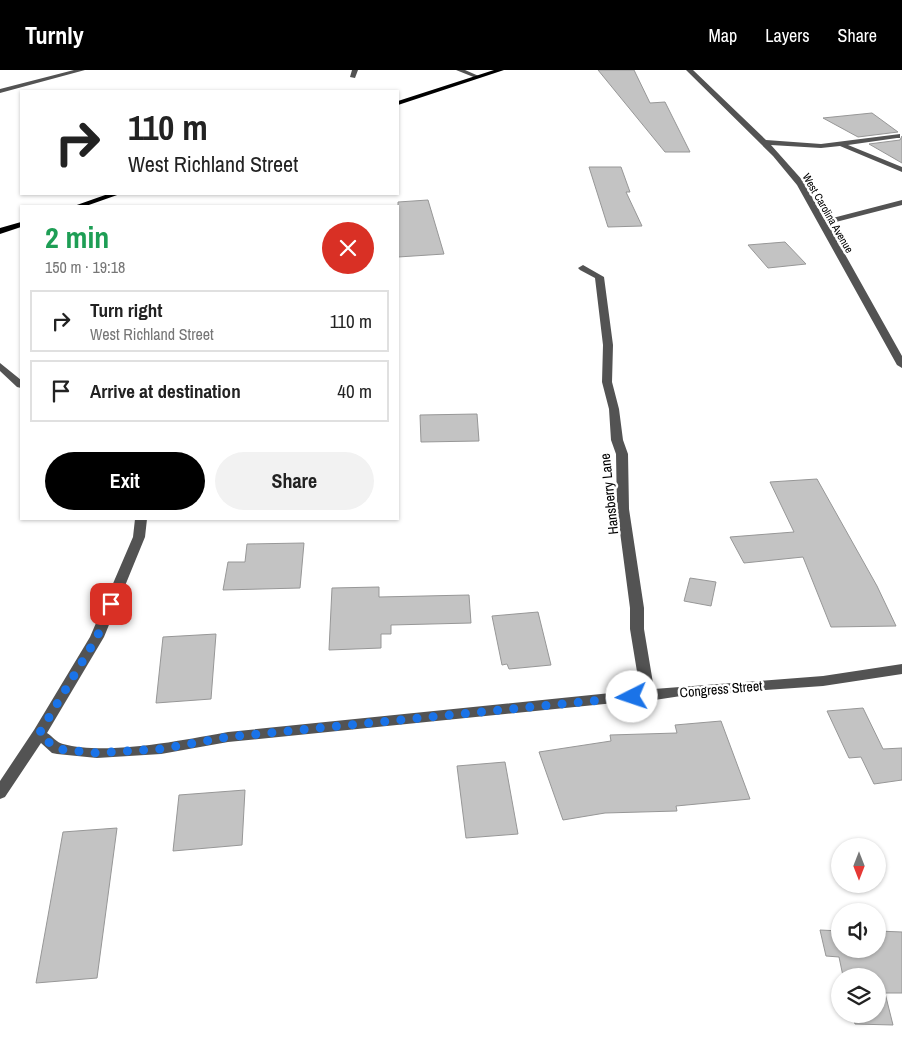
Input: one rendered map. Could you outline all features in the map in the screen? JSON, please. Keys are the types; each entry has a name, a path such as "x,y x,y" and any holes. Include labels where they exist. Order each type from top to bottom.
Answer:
{"main road":[{"path":"399,103 501,70"},
{"path":"81,205 113,195"},
{"path":"0,231 20,224"}],"street":[{"path":"0,91 82,70"},
{"path":"459,70 478,76"},
{"name":"West Carolina Avenue","path":"689,70 764,142 800,184 902,365"},
{"path":"764,142 821,146 896,136"},
{"path":"840,144 881,159 902,170"},
{"path":"822,223 902,202"},
{"name":"Hansberry Lane","path":"583,268 599,277 608,345 607,382 614,409 617,440 622,454 623,509 637,608 637,629 648,696"},
{"path":"0,366 20,384"},
{"path":"0,793 39,734 97,637 139,537 142,520"},
{"name":"Congress Street","path":"39,734 57,749 97,753 161,749 228,737 648,696 681,691 823,681 902,669"}],"building":[{"path":"598,70 634,70 650,103 665,102 690,152 665,152"},
{"path":"872,113 898,132 858,137 823,118"},
{"path":"902,136 902,163 869,144 900,140"},
{"path":"589,167 621,167 630,192 626,192 642,226 608,227"},
{"path":"428,200 444,254 399,257 398,202"},
{"path":"785,242 806,264 768,268 748,245"},
{"path":"477,414 479,441 421,442 420,415"},
{"path":"817,479 877,586 896,626 831,627 803,557 744,563 730,537 794,532 770,482"},
{"path":"304,543 300,588 223,590 228,562 245,562 247,544"},
{"path":"690,578 716,582 711,606 684,601"},
{"path":"379,587 379,597 469,595 471,623 391,625 391,634 381,634 381,648 329,650 332,588"},
{"path":"538,612 551,665 509,669 507,664 502,665 492,616"},
{"path":"216,634 211,699 156,703 163,637"},
{"path":"863,708 883,749 902,748 902,780 874,784 861,757 849,758 827,711"},
{"path":"721,721 750,799 676,806 677,811 605,813 563,820 539,752 611,741 610,735 677,733 675,725"},
{"path":"505,762 518,834 466,838 457,766"},
{"path":"245,790 242,845 173,851 179,795"},
{"path":"117,828 97,978 36,983 63,832"},
{"path":"820,930 831,931 831,956 826,956"},
{"path":"886,931 902,932 902,993 886,993 886,968 841,968 839,958 886,958"},
{"path":"886,997 893,1025 855,1024 886,1023"}],"route":[{"path":"111,604 97,637 65,692 49,714 39,734 57,749 97,753 161,749 228,737 632,697"}]}
